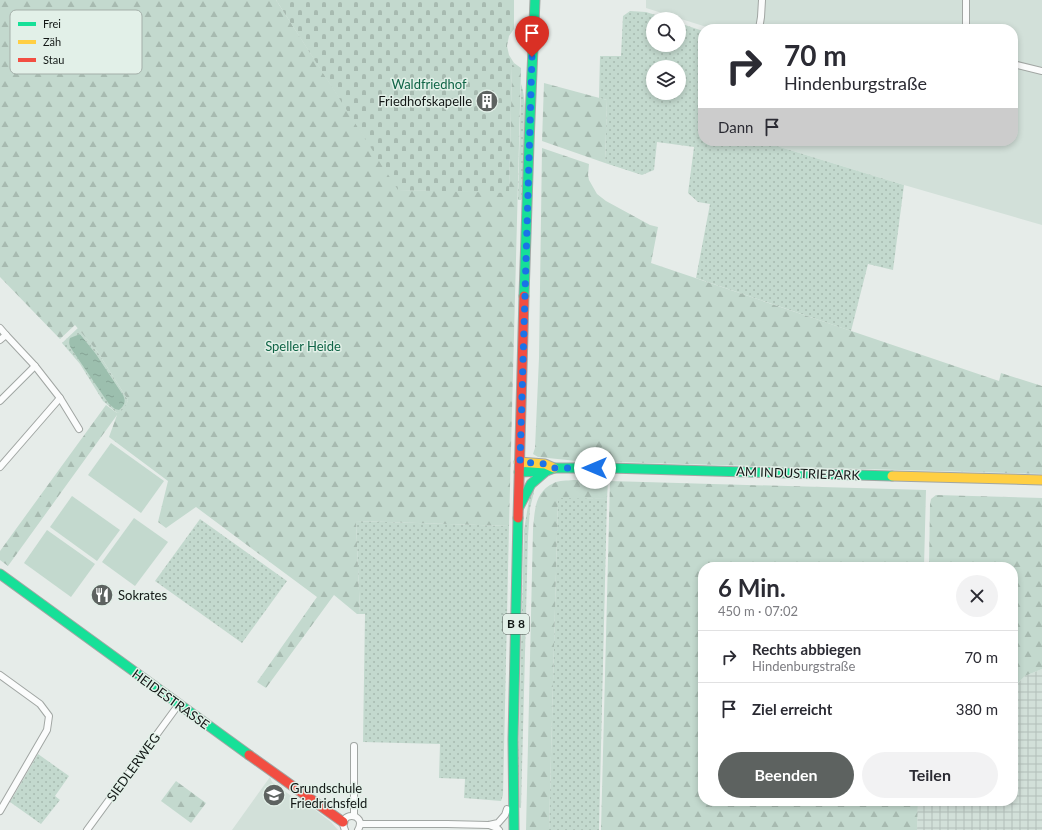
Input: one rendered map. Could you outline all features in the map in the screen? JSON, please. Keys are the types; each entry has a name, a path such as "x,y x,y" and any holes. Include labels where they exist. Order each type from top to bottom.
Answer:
{"street":[{"name":"B 8","path":"514,830 513,739 518,509 529,143 535,0"},
{"path":"760,24 762,0"},
{"path":"966,0 966,24"},
{"path":"1018,65 1042,71"},
{"path":"0,328 35,366 60,398 79,429"},
{"path":"0,340 6,335"},
{"path":"0,401 35,366"},
{"path":"0,467 60,398"},
{"name":"AM INDUSTRIEPARK","path":"520,462 545,464 550,470"},
{"name":"AM INDUSTRIEPARK","path":"519,472 608,468 1042,480"},
{"path":"518,509 531,484 550,470"},
{"name":"HEIDESTRASSE","path":"0,574 334,817 344,826 347,818 349,816 354,816"},
{"path":"0,675 40,704 49,716 47,730 0,811"},
{"name":"SIEDLERWEG","path":"87,830 179,704"},
{"name":"B 8","path":"507,830 507,809 513,739"},
{"path":"354,746 354,816 358,819 359,827 447,824 489,825 498,823 505,815 507,809"},
{"path":"489,825 499,830"}],"shaded area":[{"path":"646,0 1042,0 1042,225 776,146 1018,146 1018,24 698,24 686,21 686,12 659,12 646,8"},
{"path":"1042,669 1042,830 917,830 918,806 1018,806 1018,683 1025,676"},
{"name":"Grundschule Friedrichsfeld","path":"270,777 272,782 308,808 314,809 331,822 338,830 232,830"}],"green space":[{"name":"Speller Heide","path":"0,0 276,0 399,190 509,192 512,65 514,63 521,68 509,526 356,521 360,614 357,614 334,595 266,688 257,682 317,597 196,507 166,528 158,522 168,481 109,437 117,415 8,566 0,560 0,551 106,405 117,413 124,408 128,400 97,351 75,325 60,339 0,277"},
{"name":"Waldfriedhof","path":"276,0 514,0 514,29 509,36 507,46 509,55 514,63 512,65 509,193 398,190"},
{"path":"630,11 646,12 646,52 686,52 686,25 698,29 698,146 776,146 904,185 893,270 868,264 851,331 696,278 710,204 698,202 688,193 694,147 657,142 654,170 642,175 605,163 607,100 599,98 600,56 621,56 623,16"},
{"path":"544,83 607,100 605,163 542,141"},
{"path":"521,84 526,110 523,197 521,200 518,200"},
{"path":"542,148 589,164 589,180 597,194 606,201 650,225 658,227 651,263 999,381 1001,373 1042,386 1042,474 577,461 538,457 533,454 535,448 539,358"},
{"path":"78,328 97,351 128,400 123,410 117,413 103,401 80,364 62,343","holes":["80,334 96,354 123,395 86,370 72,350 69,341"]},
{"path":"111,443 164,481 141,513 88,475"},
{"path":"558,481 608,481 607,499 558,498 549,830 526,830 534,515 539,497 547,487"},
{"path":"610,481 926,490 924,562 698,562 698,806 918,806 917,830 601,830"},
{"path":"533,488 534,492 530,508 528,537 521,808 517,807 524,530 529,500"},
{"path":"936,495 1042,498 1042,669 1025,676 1018,683 1018,562 929,562 931,499"},
{"path":"72,496 120,530 97,561 50,527"},
{"path":"558,497 607,499 599,830 549,830"},
{"path":"134,518 168,542 135,586 102,562"},
{"path":"200,519 287,581 242,643 155,581"},
{"path":"356,521 509,526 503,795 501,801 464,798 465,779 439,778 440,744 363,742 365,614 360,614"},
{"path":"47,530 95,564 71,597 24,563"},
{"path":"38,754 69,776 55,796 60,800 41,824 10,802"},
{"path":"176,781 206,803 191,823 161,801"}],"water":[{"path":"80,334 96,354 123,395 124,403 119,410 115,409 109,404 72,350 69,343 70,338"}],"traffic: fast":[{"path":"524,296 535,0"},
{"path":"519,472 546,471 554,468 609,468 892,476"},
{"path":"519,507 531,484 546,471"},
{"path":"514,830 513,739 518,518"},
{"path":"0,574 249,755"}],"traffic: slow":[{"path":"519,462 545,464 554,468"},
{"path":"892,476 1042,480"}],"traffic: jam":[{"path":"518,518 524,296"},
{"path":"249,755 343,822"}],"place":[{"name":"Friedhofskapelle","path":"487,101"},
{"name":"Sokrates","path":"102,595"},
{"name":"Grundschule Friedrichsfeld","path":"274,795"}],"route":[{"path":"532,57 520,462 545,464 554,468 595,468"}]}
